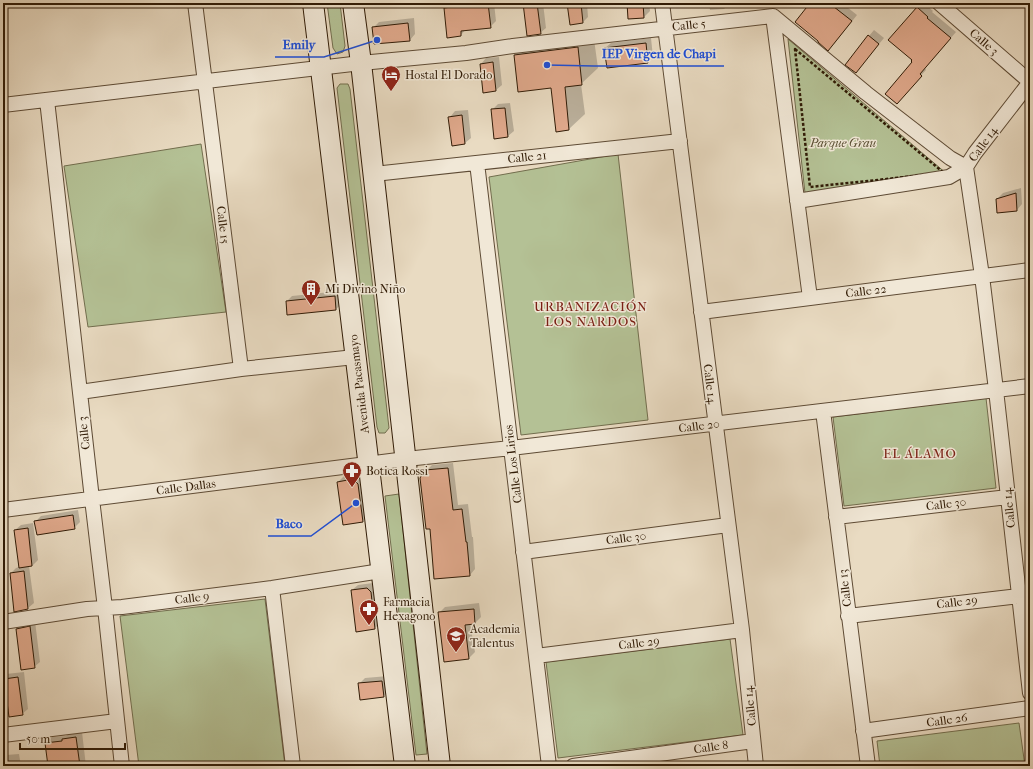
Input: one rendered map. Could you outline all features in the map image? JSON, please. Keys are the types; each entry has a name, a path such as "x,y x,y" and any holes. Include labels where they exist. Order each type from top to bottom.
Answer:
{"main road":[{"name":"Avenida Pacasmayo","path":"312,3 405,766"},
{"path":"353,3 374,174 440,766"}],"street":[{"name":"Calle 15","path":"195,3 241,369"},
{"name":"Calle 14","path":"662,3 742,630 756,766"},
{"name":"Calle 3","path":"939,3 1030,82"},
{"path":"773,16 872,98 950,158 966,167"},
{"path":"773,16 810,298"},
{"name":"Calle 5","path":"361,63 466,53 512,46 773,16"},
{"path":"3,105 361,63"},
{"name":"Calle 14","path":"1030,82 966,167 982,276 996,390 1030,693"},
{"name":"Calle 3","path":"47,100 92,499 106,608 122,766"},
{"name":"Calle 21","path":"374,174 680,141"},
{"name":"Calle Los Lirios","path":"476,163 549,766"},
{"path":"797,202 949,177 966,167"},
{"name":"Calle 22","path":"702,312 1030,270"},
{"path":"80,392 241,369 355,357"},
{"name":"Calle 20","path":"369,464 1030,386"},
{"name":"Calle 13","path":"823,411 868,766"},
{"name":"Calle Dallas","path":"3,510 369,464"},
{"name":"Calle 30","path":"836,517 1008,497"},
{"name":"Calle 30","path":"523,552 728,525"},
{"name":"Calle 9","path":"3,622 87,609 122,607 272,588 381,571"},
{"path":"272,588 293,766"},
{"name":"Calle 29","path":"848,616 1019,596"},
{"name":"Calle 29","path":"536,656 742,630"},
{"name":"Calle 26","path":"863,731 1030,708"},
{"path":"3,735 117,721"},
{"name":"Calle 8","path":"573,766 753,741"}],"path":[{"path":"795,49 932,163 944,173 810,187 795,49"}],"green space":[{"path":"327,3 340,3 345,46 343,52 337,54 333,48"},
{"name":"Parque Grau","path":"788,39 947,174 805,193"},
{"path":"340,84 348,84 350,89 389,428 385,433 379,433 377,427 337,88"},
{"path":"201,144 226,312 88,327 64,166"},
{"path":"618,154 648,420 521,435 489,177"},
{"path":"986,398 996,488 844,506 833,417"},
{"path":"399,494 427,754 416,755 385,496"},
{"path":"265,599 285,766 139,766 120,616"},
{"path":"730,639 743,735 558,758 546,662"},
{"path":"1019,723 1025,766 880,766 877,741"}],"building":[{"path":"474,3 488,3 491,28 461,31 461,36 447,38 444,8"},
{"path":"523,3 537,3 541,34 527,36"},
{"path":"567,3 581,3 583,23 570,25"},
{"path":"627,3 643,3 644,18 628,19"},
{"path":"810,3 829,3 852,21 828,51 795,22"},
{"path":"917,7 928,17 927,18 951,38 920,74 922,76 897,104 885,94 912,62 912,60 888,40"},
{"path":"408,23 410,41 374,44 372,27"},
{"path":"868,35 879,44 856,73 845,65"},
{"path":"646,43 648,63 607,68 604,48"},
{"path":"578,47 582,85 565,87 569,130 556,132 551,88 518,92 514,55"},
{"path":"493,62 496,91 483,93 480,64"},
{"path":"505,108 508,137 494,139 491,109"},
{"path":"462,115 465,144 452,146 448,117"},
{"path":"1016,193 1017,211 997,213 996,199"},
{"name":"Mi Divino Niño","path":"335,296 336,310 287,315 286,301"},
{"path":"448,468 453,510 462,509 470,576 434,579 430,529 426,529 420,478 425,470"},
{"path":"353,479 358,484 363,522 343,525 337,482"},
{"path":"73,515 75,529 37,535 34,521"},
{"path":"28,528 32,566 19,568 14,530"},
{"path":"24,571 28,609 14,612 10,573"},
{"path":"367,588 371,592 375,629 356,632 351,590"},
{"path":"474,609 475,624 465,625 469,659 444,662 438,612"},
{"path":"30,626 35,668 21,670 16,629"},
{"path":"18,677 23,715 9,717 4,679"},
{"path":"382,681 384,697 360,700 358,683"},
{"path":"76,737 80,766 48,766 45,743 62,741 62,739"}],"place":[{"name":"Emily","path":"377,40"},
{"name":"IEP Virgen de Chapi","path":"547,65"},
{"name":"Hostal El Dorado","path":"391,92"},
{"name":"Mi Divino Niño","path":"311,306"},
{"name":"Botica Rossi","path":"352,488"},
{"name":"Baco","path":"356,503"},
{"name":"Farmacia Hexagono","path":"369,626"},
{"name":"Academia Talentus","path":"456,653"}],"district":[{"name":"URBANIZACIÓN LOS NARDOS","path":"591,314"},
{"name":"EL ÁLAMO","path":"920,453"}]}
